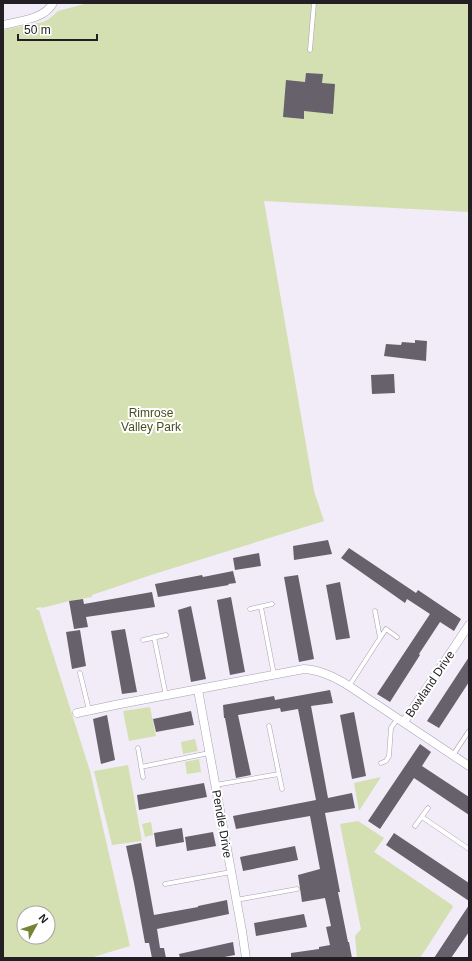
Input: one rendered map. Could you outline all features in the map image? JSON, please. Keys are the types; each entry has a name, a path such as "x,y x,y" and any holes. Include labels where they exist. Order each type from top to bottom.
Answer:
{"street":[{"path":"3,25 44,14 54,3"},
{"name":"Bowland Drive","path":"401,720 469,626"},
{"name":"Bowland Drive","path":"77,713 274,675 304,670 314,670 328,675 349,686 469,766"},
{"name":"Pendle Drive","path":"198,690 246,958"}],"lane":[{"path":"310,50 314,3"},
{"path":"250,608 272,604"},
{"path":"261,606 274,675"},
{"path":"375,611 380,638"},
{"path":"349,686 386,629 397,637"},
{"path":"143,640 166,635"},
{"path":"154,637 166,696"},
{"path":"80,673 90,710"},
{"name":"Bowland Drive","path":"381,763 386,761 389,756 391,728 401,720"},
{"path":"269,726 282,789"},
{"path":"453,756 469,731"},
{"path":"138,748 144,777"},
{"path":"141,767 209,753"},
{"path":"216,785 279,774"},
{"path":"416,826 428,808"},
{"path":"422,817 469,849"},
{"path":"165,884 231,872"},
{"path":"236,900 297,889"}],"green space":[{"name":"Rimrose Valley Park","path":"88,3 469,3 469,212 264,201 314,491 324,521 151,575 92,595 92,597 36,608 39,610 90,771 130,946 90,958 3,958 3,30 43,22 58,11"},
{"path":"150,707 156,736 129,741 123,711"},
{"path":"195,739 198,751 183,754 181,742"},
{"path":"199,759 201,772 187,774 185,762"},
{"path":"128,765 142,841 112,845 94,771"},
{"path":"381,777 359,811 354,783"},
{"path":"358,821 384,838 374,852 453,907 420,958 357,958 355,936 361,929 340,824"},
{"path":"151,822 153,835 145,837 142,824"}],"building":[{"path":"306,73 323,74 322,83 335,84 333,114 304,111 304,119 283,117 286,80 305,82"},
{"path":"415,340 427,341 426,361 384,356 386,344 401,345 402,342 415,343"},
{"path":"394,374 395,393 372,394 371,375"},
{"path":"328,540 332,554 294,560 293,546"},
{"path":"349,548 416,593 418,590 461,619 454,631 440,622 390,702 377,694 430,614 407,599 405,603 341,558"},
{"path":"259,553 261,566 235,570 233,558"},
{"path":"233,571 236,583 158,597 155,584"},
{"path":"298,575 314,659 299,662 284,577"},
{"path":"340,582 350,638 336,640 326,585"},
{"path":"152,592 155,607 86,617 88,627 74,629 69,601 83,599 84,604"},
{"path":"231,597 245,672 230,675 217,600"},
{"path":"191,606 206,679 191,682 178,610"},
{"path":"125,629 137,692 122,694 111,631"},
{"path":"80,630 86,666 72,669 66,632"},
{"path":"469,657 469,682 439,728 427,721"},
{"path":"330,690 333,703 311,706 328,798 352,793 355,808 325,813 340,892 338,892 352,958 291,958 291,953 319,949 319,947 330,945 326,927 331,926 325,898 302,902 298,875 320,869 310,816 236,829 233,816 316,800 298,709 281,712 280,708 238,715 251,775 236,778 224,718 223,705 274,696 275,700"},
{"path":"191,711 194,725 156,732 153,719"},
{"path":"354,712 366,776 352,779 340,715"},
{"path":"107,715 115,760 101,764 93,719"},
{"path":"420,744 431,752 422,766 469,797 469,815 414,778 380,829 368,821"},
{"path":"204,783 207,797 139,810 137,795"},
{"path":"182,828 184,842 156,847 154,833"},
{"path":"213,832 216,846 187,851 185,837"},
{"path":"394,833 469,883 469,901 386,845"},
{"path":"141,843 154,915 227,900 229,914 157,929 160,948 164,948 166,958 152,958 149,943 145,943 126,846"},
{"path":"295,846 298,860 243,871 240,857"},
{"path":"469,905 469,932 451,958 434,958"},
{"path":"304,914 307,927 256,936 254,923"},
{"path":"233,942 235,955 219,958 180,958 179,954"}]}
